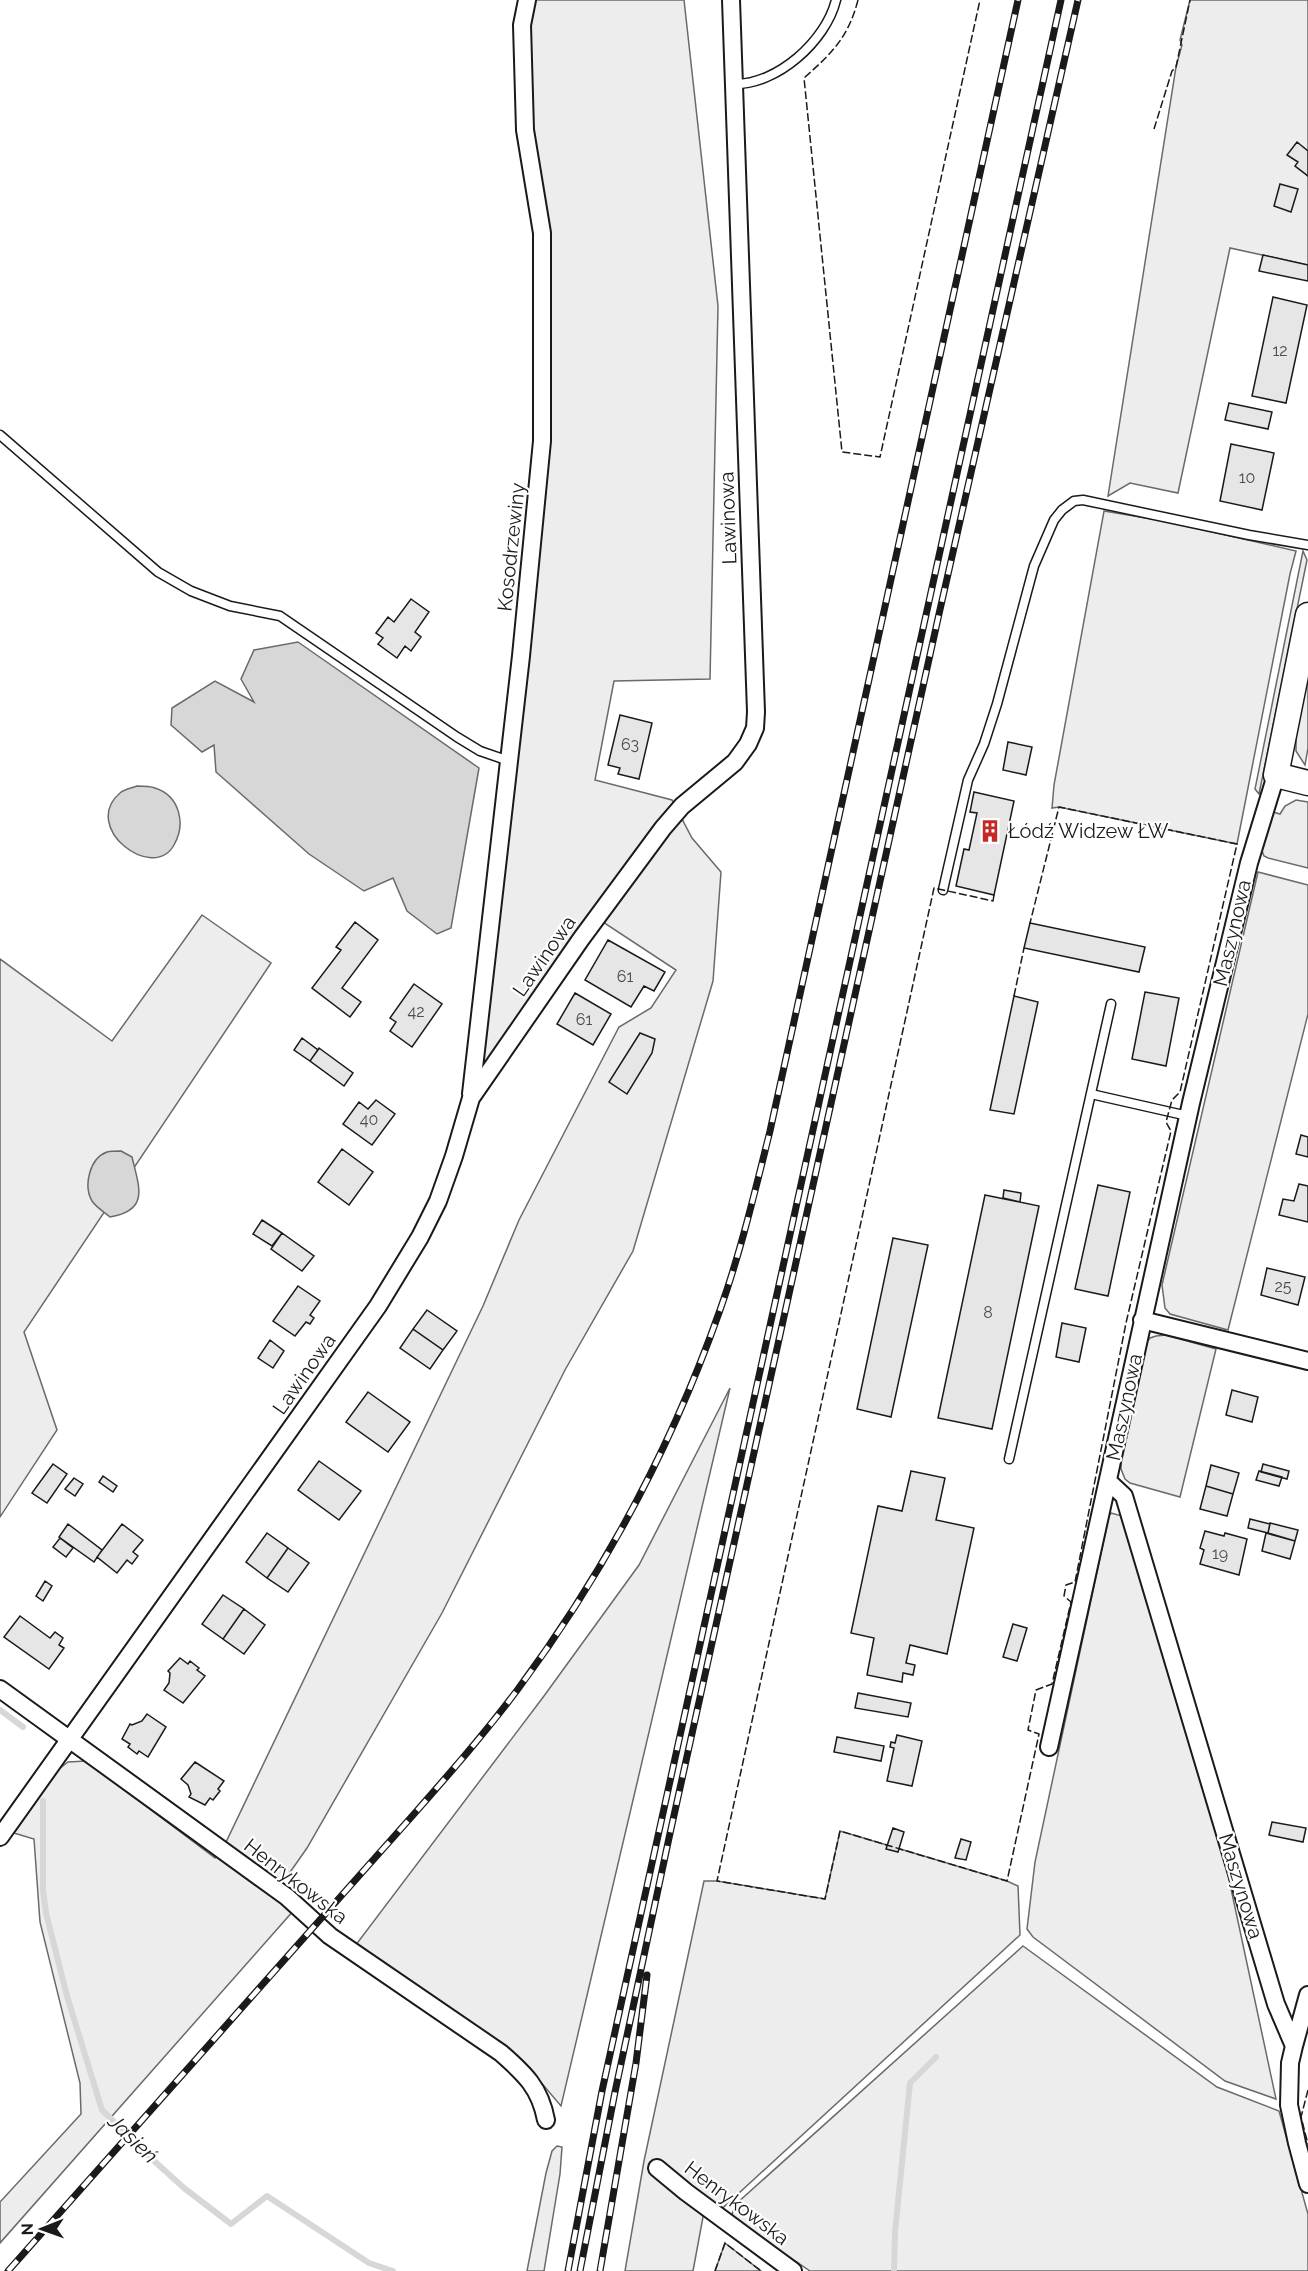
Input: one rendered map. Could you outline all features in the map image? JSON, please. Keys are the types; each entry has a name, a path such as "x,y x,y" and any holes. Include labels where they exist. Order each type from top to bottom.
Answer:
{"street":[{"name":"Kosodrzewiny","path":"471,1098 510,762 542,441 542,232 525,130 522,25 527,0"},
{"name":"Lawinowa","path":"0,1837 378,1306 420,1237 438,1201 471,1098 581,939 663,828 682,806 735,762 748,744 755,728 756,700 731,0"},
{"name":"Maszynowa","path":"1294,2046 1276,2004 1124,1496 1108,1482 1188,1116 1248,863 1276,775 1308,615"},
{"path":"1276,775 1308,783"},
{"path":"1142,1320 1308,1361"},
{"path":"1049,1747 1108,1482"},
{"name":"Henrykowska","path":"0,1689 287,1897 330,1936 501,2053 535,2086 543,2102 546,2120"},
{"path":"1308,1995 1290,2063 1289,2105 1308,2184"},
{"name":"Henrykowska","path":"657,2168 793,2271"}],"lane":[{"path":"734,84 749,84 768,77 805,51 824,28 833,12 836,0"},
{"path":"0,435 158,572 191,591 230,606 280,616 457,737 480,751 510,762"},
{"path":"943,890 968,780 984,744 997,704 1034,566 1048,530 1062,510 1074,501 1083,500 1308,545"},
{"path":"1009,1459 1111,1004"},
{"path":"1091,1094 1188,1116"}],"shaded area":[{"path":"527,0 684,0 718,306 710,679 614,681 595,780 672,800 692,838 721,872 713,981 633,1251 565,1370 442,1613 307,1848 274,1895 294,1910 0,2243 0,2202 81,2114 80,2083 40,1922 34,1839 14,1833 59,1769 68,1762 86,1761 215,1858 226,1842 483,1306 519,1220 619,1027 651,1008 676,970 597,918 471,1098 542,441 542,233 525,130"},
{"path":"1190,0 1308,0 1308,265 1230,248 1178,493 1130,483 1108,496 1176,67 1182,45 1180,40"},
{"path":"1104,511 1164,521 1296,551 1237,844 1059,807 1052,808 1054,785"},
{"path":"1303,551 1307,560 1259,794 1255,789"},
{"path":"298,642 479,768 451,928 437,934 407,911 393,878 364,891 309,854 216,772 214,745 202,752 171,725 172,708 215,681 254,702 241,679 254,650"},
{"path":"1308,674 1308,748 1305,765 1296,751 1296,737"},
{"path":"137,786 151,787 163,792 175,804 180,828 174,845 164,855 151,858 137,854 124,846 114,834 109,821 110,807 120,793"},
{"path":"1296,800 1308,802 1308,868 1268,858 1262,851 1262,843 1273,812 1280,814 1285,806"},
{"path":"1258,872 1308,885 1308,1014 1228,1330 1170,1314 1165,1308 1162,1285"},
{"path":"202,915 271,963 24,1332 57,1430 0,1517 0,959 112,1041"},
{"path":"121,1151 132,1157 139,1196 131,1209 123,1214 110,1217 92,1201 89,1195 88,1180 92,1166 101,1155"},
{"path":"1166,1335 1216,1349 1180,1497 1130,1483 1125,1479 1121,1469 1121,1456 1146,1343 1150,1338"},
{"path":"730,1388 561,2106 527,2066 355,1946 544,1696 639,1565"},
{"path":"1111,1513 1122,1516 1218,1828 1276,2099 1225,2081 1033,1937 1027,1929 1035,1862"},
{"path":"840,1831 1018,1886 1020,1935 714,2216 699,2205 703,2217 693,2271 625,2271 644,2161 704,1881 717,1881 825,1899"},
{"path":"1023,1946 1217,2087 1279,2111 1308,2214 1308,2271 810,2271 734,2219 732,2214 736,2204"},
{"path":"557,2146 562,2147 560,2174 544,2271 527,2271 546,2173 552,2151"},
{"path":"725,2243 761,2271 715,2271"}],"building":[{"path":"1297,142 1308,151 1308,176 1295,166 1298,162 1287,155"},
{"path":"1280,184 1298,189 1291,212 1274,206"},
{"path":"1263,255 1308,265 1308,281 1259,271"},
{"path":"1273,297 1307,305 1286,403 1252,396"},
{"path":"1229,403 1272,412 1268,429 1225,420"},
{"path":"1231,444 1274,453 1262,510 1220,501"},
{"path":"411,599 429,612 415,632 421,637 411,651 405,646 397,658 378,644 383,638 376,633 388,617 394,622"},
{"path":"620,715 652,723 639,779 618,774 620,768 608,765"},
{"path":"1008,742 1032,747 1026,775 1003,770"},
{"name":"Łódź Widzew ŁW","path":"974,792 1014,801 994,895 956,886 964,849 969,850 977,813 970,812"},
{"path":"355,922 378,940 342,988 361,1002 350,1017 312,988 341,950 336,947"},
{"path":"1030,923 1145,947 1139,972 1024,948"},
{"path":"608,940 665,972 654,991 644,986 631,1007 585,980"},
{"path":"414,984 442,1004 412,1047 390,1031 396,1022 390,1018"},
{"path":"1145,992 1179,998 1166,1066 1132,1059"},
{"path":"575,993 611,1014 593,1045 557,1024"},
{"path":"1014,996 1038,1002 1014,1114 990,1110"},
{"path":"640,1033 655,1039 652,1053 627,1094 609,1082"},
{"path":"302,1038 318,1050 310,1061 294,1050"},
{"path":"319,1048 353,1073 344,1086 310,1061"},
{"path":"376,1100 395,1114 372,1145 343,1124 359,1102 368,1109"},
{"path":"1301,1135 1308,1137 1308,1157 1296,1154"},
{"path":"342,1149 373,1172 349,1205 318,1182"},
{"path":"1299,1184 1308,1186 1308,1222 1279,1215 1283,1199 1294,1201"},
{"path":"1098,1185 1130,1192 1108,1296 1075,1289"},
{"path":"1004,1190 1021,1193 1020,1202 1003,1198"},
{"path":"985,1195 1039,1206 992,1429 938,1418"},
{"path":"262,1220 282,1233 272,1246 253,1234"},
{"path":"282,1233 314,1256 302,1271 271,1249"},
{"path":"893,1238 928,1245 891,1417 857,1409"},
{"path":"1267,1268 1305,1277 1298,1305 1261,1295"},
{"path":"298,1286 320,1301 310,1315 314,1318 310,1324 306,1322 295,1336 273,1321"},
{"path":"427,1310 457,1331 443,1350 413,1329"},
{"path":"1062,1323 1086,1328 1079,1362 1056,1357"},
{"path":"413,1329 443,1350 430,1369 400,1348"},
{"path":"270,1340 284,1351 273,1368 258,1358"},
{"path":"1232,1390 1258,1397 1252,1422 1226,1415"},
{"path":"368,1392 410,1422 388,1452 346,1422"},
{"path":"319,1461 361,1491 339,1520 298,1490"},
{"path":"53,1464 67,1474 47,1503 32,1493"},
{"path":"1263,1464 1289,1471 1287,1479 1261,1472"},
{"path":"1211,1465 1239,1473 1233,1494 1206,1486"},
{"path":"911,1471 945,1478 936,1520 974,1528 947,1654 910,1645 906,1663 915,1665 913,1675 903,1673 902,1682 867,1675 874,1638 851,1633 878,1506 902,1511"},
{"path":"1259,1471 1282,1477 1279,1486 1256,1480"},
{"path":"103,1476 117,1486 113,1492 99,1482"},
{"path":"74,1478 83,1484 75,1496 65,1489"},
{"path":"1206,1486 1233,1494 1227,1516 1200,1509"},
{"path":"1250,1519 1270,1524 1268,1533 1248,1528"},
{"path":"1270,1523 1298,1530 1295,1541 1268,1533"},
{"path":"68,1524 102,1550 94,1562 59,1537"},
{"path":"122,1524 143,1540 133,1552 138,1556 132,1564 127,1560 117,1573 97,1557"},
{"path":"1205,1531 1247,1539 1239,1575 1200,1564 1204,1550 1200,1548"},
{"path":"267,1533 288,1548 267,1578 246,1562"},
{"path":"1266,1533 1295,1541 1290,1559 1262,1551"},
{"path":"60,1538 73,1548 66,1557 53,1547"},
{"path":"288,1548 309,1563 288,1592 267,1578"},
{"path":"45,1581 52,1586 43,1601 36,1596"},
{"path":"223,1595 244,1609 223,1639 202,1624"},
{"path":"244,1609 265,1625 244,1654 223,1639"},
{"path":"20,1616 50,1638 55,1632 63,1638 59,1645 64,1648 49,1669 4,1637"},
{"path":"1013,1624 1027,1628 1017,1661 1003,1657"},
{"path":"180,1658 188,1664 190,1661 205,1676 183,1703 164,1690 169,1683 170,1673 168,1671"},
{"path":"858,1693 911,1703 908,1717 855,1708"},
{"path":"147,1714 166,1727 148,1757 139,1751 137,1754 128,1747 130,1744 122,1739 130,1724 142,1721"},
{"path":"897,1735 922,1741 912,1786 887,1781 894,1748 890,1747 891,1742 895,1743"},
{"path":"837,1737 884,1746 881,1761 834,1752"},
{"path":"195,1762 224,1781 213,1800 210,1798 205,1805 189,1797 191,1794 188,1785 181,1779"},
{"path":"1272,1822 1306,1828 1303,1842 1269,1835"},
{"path":"893,1828 904,1832 898,1852 886,1849"},
{"path":"961,1839 971,1842 966,1860 955,1858"}],"waterway":[{"name":"Jasień","path":"0,1710 23,1727"},
{"name":"Jasień","path":"43,1801 43,1890 46,1913 67,1996 102,2110 184,2188 231,2224 267,2196 369,2263 393,2271"},
{"path":"894,2271 895,2232 910,2083 936,2057"}],"railway":[{"path":"8,2271 414,1814 506,1705 549,1645 607,1554 658,1459 680,1410 728,1288 770,1131 1018,0"},
{"path":"568,2271 602,2091 1061,0"},
{"path":"580,2271 669,1838 939,614 1078,0"},
{"path":"600,2271 636,2063 647,1975"}],"fence":[{"path":"858,0 849,25 838,44 804,78 842,452 880,457 980,0"},
{"path":"1154,129 1172,71 1176,67 1190,0"},
{"path":"994,895 993,901 934,888 717,1881 825,1899 840,1831 1007,1881 1039,1734 1028,1730 1036,1690 1052,1684 1071,1602 1064,1596 1066,1585 1075,1582 1126,1323 1171,1131 1166,1122 1172,1100 1180,1092 1237,844 1059,807 1030,923"},
{"path":"1014,996 1024,948"},
{"path":"1308,2090 1301,2117 1308,2144"},
{"path":"715,2271 725,2243 761,2271"}],"place":[{"name":"Łódź Widzew ŁW","path":"990,831"}]}
